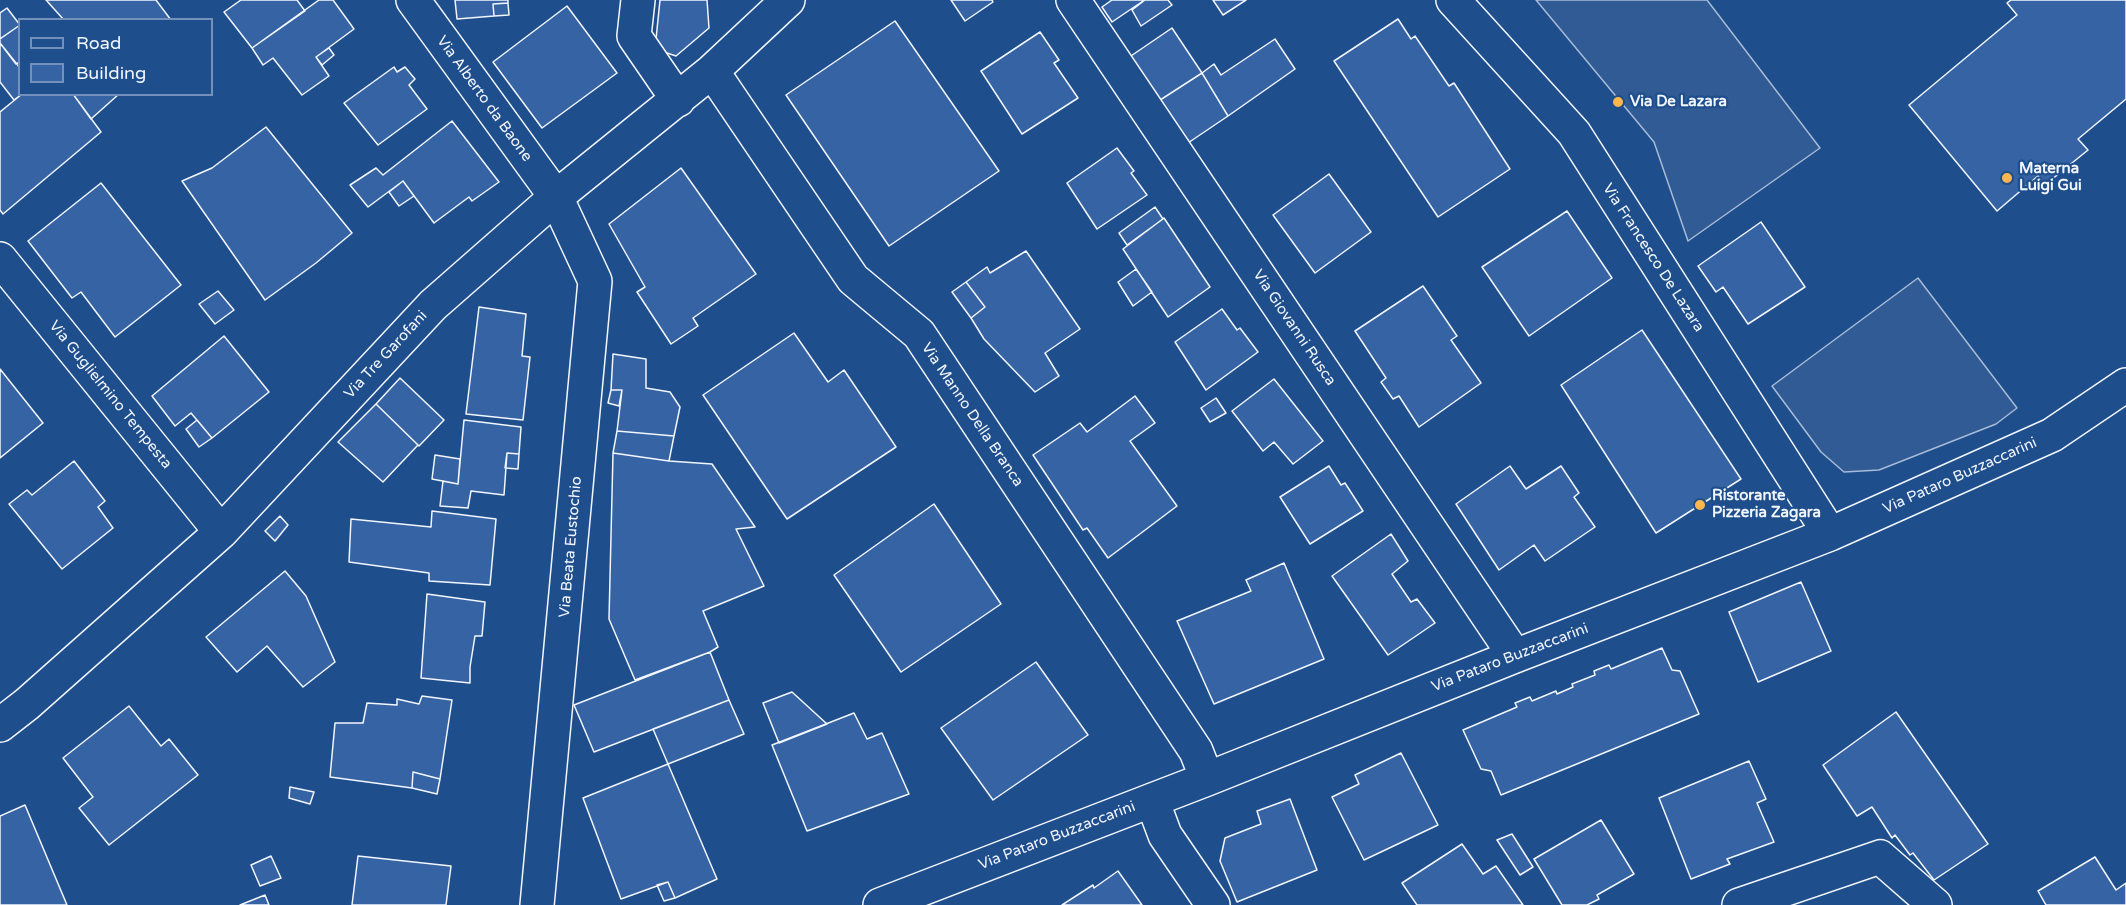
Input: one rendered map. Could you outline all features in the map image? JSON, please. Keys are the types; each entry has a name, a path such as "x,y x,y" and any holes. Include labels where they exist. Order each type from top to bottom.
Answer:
{"street":[{"name":"Via Alberto da Baone","path":"413,0 556,197"},
{"path":"638,0 634,36 678,100"},
{"name":"Via Tre Garofani","path":"0,725 27,704 221,532 433,305 556,197 712,71 788,0"},
{"name":"Via Giovanni Rusca","path":"1073,0 1515,656"},
{"name":"Via Francesco De Lazara","path":"1453,0 1574,133 1830,534"},
{"name":"Via Manno Della Branca","path":"712,71 853,279 919,334 1196,751 1207,779"},
{"name":"Via Beata Eustochio","path":"537,905 595,281 556,197"},
{"name":"Via Guglielmino Tempesta","path":"0,258 221,532"},
{"name":"Via Pataro Buzzaccarini","path":"880,905 1830,534 2052,435 2126,385"},
{"path":"1152,800 1165,835 1214,905"},
{"path":"1739,905 1880,858 1935,905"}],"shaded area":[{"path":"1536,0 1707,0 1820,148 1688,241 1654,142"},
{"path":"1918,278 2017,408 1996,424 1879,470 1844,472 1821,452 1772,386"}],"building":[{"path":"46,0 156,0 170,18 62,18"},
{"path":"241,0 297,0 305,11 252,48 224,12"},
{"path":"319,0 333,0 354,29 316,57 329,76 302,95 273,58 263,65 252,48"},
{"path":"455,0 508,0 508,3 493,4 494,16 457,19"},
{"path":"660,0 707,0 709,28 676,56 655,49"},
{"path":"951,0 992,0 993,2 965,21"},
{"path":"1112,0 1143,1 1112,22 1102,7"},
{"path":"1145,0 1168,0 1172,5 1141,26 1132,10"},
{"path":"1213,0 1246,0 1223,15"},
{"path":"2011,0 2126,0 2126,99 2078,139 2088,150 2045,185 2038,176 1997,211 1909,105 2017,15 2007,3"},
{"path":"508,3 509,15 494,16 493,4"},
{"path":"567,6 617,73 542,128 493,62"},
{"path":"7,8 18,22 18,26 0,39 0,13"},
{"path":"1398,19 1411,39 1415,36 1449,86 1454,83 1510,169 1438,217 1334,61"},
{"path":"895,21 999,171 889,246 786,95"},
{"path":"18,26 18,63 16,64 0,43 0,39"},
{"path":"1172,28 1202,73 1154,104 1125,60"},
{"path":"1040,32 1059,60 1054,63 1078,98 1022,134 981,71"},
{"path":"1275,39 1295,69 1228,116 1202,73 1214,64 1221,75"},
{"path":"0,43 18,66 19,96 14,100 0,82"},
{"path":"329,48 334,55 322,65 316,57"},
{"path":"394,67 397,72 405,67 415,79 409,85 427,109 378,145 344,103"},
{"path":"1202,73 1228,116 1182,147 1154,104"},
{"path":"20,96 74,96 101,132 3,214 0,210 0,112"},
{"path":"74,96 117,96 91,119"},
{"path":"452,121 499,182 472,201 469,197 434,223 403,181 368,207 350,185 376,168 383,175"},
{"path":"266,127 352,233 316,263 265,300 182,181 212,168"},
{"path":"1117,148 1134,171 1131,173 1147,195 1097,229 1067,183"},
{"path":"681,168 756,274 693,318 698,326 671,344 637,292 645,287 609,224"},
{"path":"1329,174 1371,232 1315,273 1273,215"},
{"path":"403,181 414,196 399,206 389,192"},
{"path":"101,183 181,285 115,337 81,292 72,298 28,241"},
{"path":"1155,207 1163,219 1127,245 1119,233"},
{"path":"1567,211 1612,278 1529,336 1482,267"},
{"path":"1164,218 1210,287 1168,317 1123,249"},
{"path":"1761,222 1805,287 1748,324 1723,287 1716,292 1698,266"},
{"path":"1026,251 1080,329 1045,353 1059,376 1035,392 984,339 971,318 985,307 966,282 987,267 990,273"},
{"path":"1136,269 1152,292 1133,306 1118,282"},
{"path":"966,282 985,307 971,318 952,292"},
{"path":"1423,286 1457,336 1451,340 1481,383 1419,427 1399,396 1393,399 1381,382 1386,378 1355,331"},
{"path":"218,291 234,310 215,324 199,304"},
{"path":"479,307 526,314 522,356 530,357 523,420 466,414"},
{"path":"1222,309 1237,330 1240,328 1258,352 1206,390 1175,342"},
{"path":"1642,330 1741,479 1656,533 1561,385"},
{"path":"794,333 828,382 844,370 896,447 787,519 703,395"},
{"path":"224,336 269,392 212,438 191,413 175,426 152,396"},
{"path":"613,354 646,359 646,388 670,392 680,407 674,436 617,431 622,390 611,390"},
{"path":"0,369 43,423 0,458"},
{"path":"400,378 444,420 419,446 376,404"},
{"path":"1274,379 1323,441 1293,464 1274,442 1263,451 1232,411"},
{"path":"611,390 622,390 619,406 608,403"},
{"path":"1135,396 1155,423 1130,441 1177,506 1108,558 1087,528 1083,530 1033,455 1080,423 1087,432"},
{"path":"1216,398 1226,413 1210,422 1201,408"},
{"path":"376,404 418,445 383,482 338,442"},
{"path":"197,420 212,438 199,447 186,429"},
{"path":"464,420 521,427 519,454 507,453 504,495 471,491 468,508 440,506 443,481 458,484"},
{"path":"617,431 674,436 669,461 613,453"},
{"path":"507,453 519,454 518,469 505,468"},
{"path":"613,453 712,464 755,527 736,529 764,586 703,611 718,647 635,680 609,619"},
{"path":"435,455 460,459 458,484 432,479"},
{"path":"74,461 105,501 98,507 113,528 62,569 9,504 27,490 32,495"},
{"path":"1329,466 1341,485 1345,483 1363,511 1310,544 1280,497"},
{"path":"1510,466 1526,489 1561,466 1579,493 1574,497 1595,527 1545,561 1534,545 1499,570 1456,504"},
{"path":"934,504 1001,604 901,672 834,575"},
{"path":"432,511 496,519 490,585 429,581 429,573 349,562 351,519 431,527"},
{"path":"280,516 288,525 275,541 265,531"},
{"path":"1391,534 1408,561 1392,574 1411,602 1417,599 1435,623 1388,655 1332,576"},
{"path":"1284,563 1324,659 1214,704 1177,621 1251,591 1246,580"},
{"path":"285,571 306,596 335,662 303,687 267,646 237,672 206,637"},
{"path":"1801,582 1831,651 1758,682 1729,612"},
{"path":"427,594 485,602 482,636 475,636 470,683 421,678"},
{"path":"1662,648 1672,670 1680,671 1699,714 1501,795 1491,771 1481,769 1463,730 1517,707 1515,703 1530,697 1532,701 1556,691 1557,694 1573,687 1572,684 1595,675 1594,671 1609,665 1611,669"},
{"path":"710,652 729,700 594,752 574,705"},
{"path":"1036,662 1088,735 993,800 941,728"},
{"path":"792,692 827,724 779,743 763,703"},
{"path":"422,696 452,700 440,779 413,772 412,788 330,777 335,723 363,723 367,703 397,705 397,699 419,704"},
{"path":"729,700 744,734 668,764 653,729"},
{"path":"129,706 161,746 169,739 198,775 109,845 79,808 93,797 63,758"},
{"path":"1896,712 1988,844 1934,880 1913,853 1910,855 1895,835 1892,838 1872,807 1857,816 1823,765"},
{"path":"854,713 867,739 882,733 909,794 807,831 772,745"},
{"path":"1401,753 1438,825 1364,860 1332,797 1359,784 1355,775"},
{"path":"1749,761 1766,799 1757,803 1774,842 1727,859 1730,864 1691,879 1659,798"},
{"path":"668,764 717,879 675,898 668,882 621,899 583,798"},
{"path":"413,772 440,779 437,794 412,788"},
{"path":"290,787 314,792 310,804 289,798"},
{"path":"1290,799 1317,870 1237,902 1220,861 1225,838 1261,824 1257,811"},
{"path":"25,805 67,905 0,905 0,816"},
{"path":"1601,820 1634,874 1597,895 1599,899 1587,905 1562,905 1534,859"},
{"path":"1512,834 1533,867 1520,875 1497,840"},
{"path":"1462,844 1483,874 1496,866 1523,905 1417,905 1402,883"},
{"path":"271,856 281,878 260,886 251,865"},
{"path":"358,856 451,866 446,905 352,905"},
{"path":"2095,857 2116,890 2126,883 2126,905 2046,905 2038,891"},
{"path":"1118,871 1142,905 1062,905 1093,885 1094,888"},
{"path":"668,882 675,898 664,901 657,885"},
{"path":"265,895 269,905 240,905"}],"place":[{"name":"Via De Lazara","path":"1618,102"},
{"name":"Materna Luigi Gui","path":"2007,178"},
{"name":"Ristorante Pizzeria Zagara","path":"1700,505"}]}
